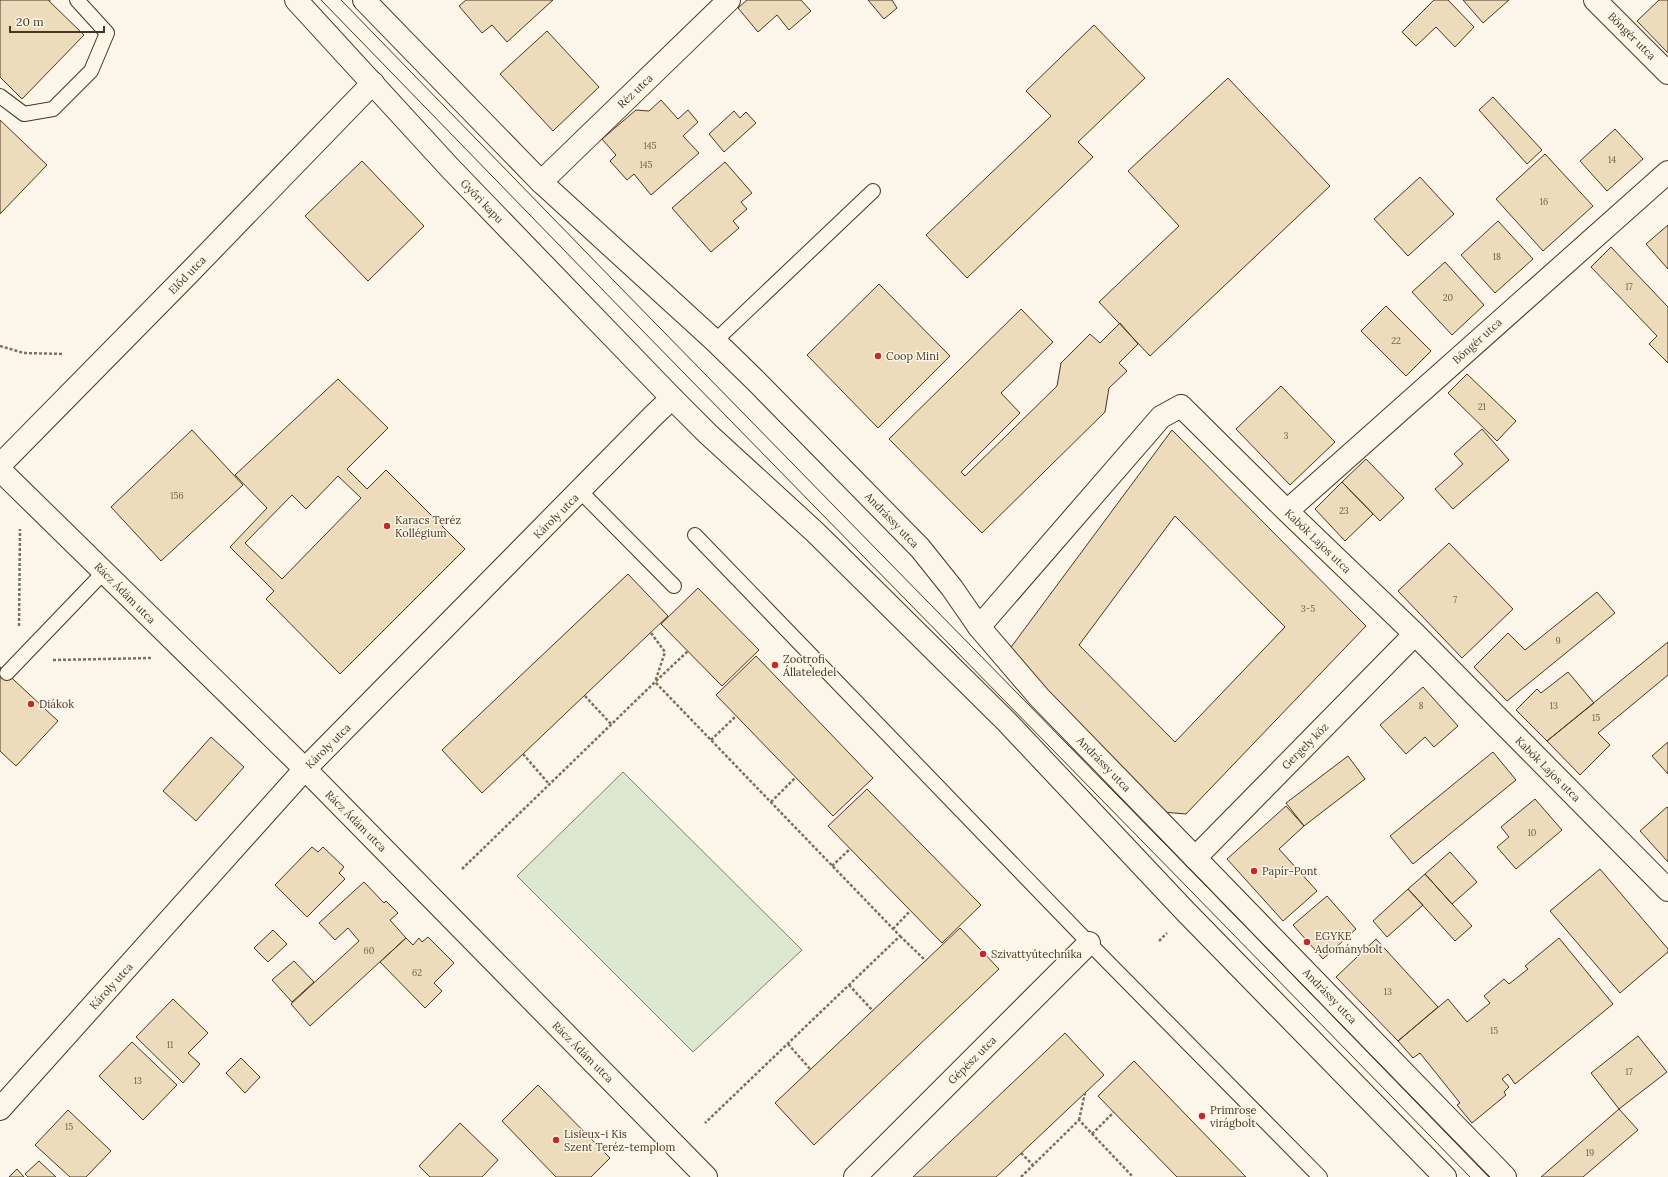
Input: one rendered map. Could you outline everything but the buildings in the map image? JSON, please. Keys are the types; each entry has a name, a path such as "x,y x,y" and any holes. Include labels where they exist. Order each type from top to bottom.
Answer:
{"street":[{"name":"Győri kapu","path":"296,0 450,168 672,398"},
{"path":"364,0 541,182 715,341"},
{"name":"Réz utca","path":"541,182 729,0"},
{"name":"Böngér utca","path":"1595,0 1668,73"},
{"name":"Előd utca","path":"0,465 373,83"},
{"name":"Böngér utca","path":"1287,511 1668,172"},
{"name":"Andrássy utca","path":"715,341 920,548 952,588 979,627 1039,697 1505,1177"},
{"path":"672,398 708,434 816,533 1007,722 1186,912 1445,1177"},
{"name":"Károly utca","path":"0,1109 305,769 672,398"},
{"name":"Kabók Lajos utca","path":"979,627 1161,417 1181,406 1287,511 1415,634 1668,890"},
{"name":"Rácz Ádám utca","path":"0,470 305,769 706,1177"},
{"name":"Gergely köz","path":"1195,858 1415,634"},
{"name":"Gépész utca","path":"855,1177 1089,943"}],"lane":[{"path":"0,96 24,114 53,109 91,71 107,33 77,0"},
{"path":"715,341 873,191"},
{"path":"580,491 674,586"},
{"path":"694,534 1089,943 1320,1177"},
{"path":"7,673 104,572"}],"path":[{"path":"0,346 24,353 64,354"},
{"path":"20,490 19,661 190,657"},
{"path":"651,633 665,652 655,682"},
{"path":"462,868 688,651"},
{"path":"655,682 893,929 926,961"},
{"path":"585,696 611,724"},
{"path":"711,740 736,716"},
{"path":"523,754 549,784"},
{"path":"771,802 795,778"},
{"path":"832,866 850,849"},
{"path":"893,929 910,911"},
{"path":"705,1123 900,936"},
{"path":"849,985 873,1011"},
{"path":"788,1044 811,1070"},
{"path":"1021,1177 1079,1120 1085,1093"},
{"path":"1092,1134 1114,1112"},
{"path":"1079,1120 1133,1177"},
{"path":"1021,1153 1033,1165"}],"green space":[{"path":"623,772 802,950 693,1052 517,876"}],"tram line":[{"path":"321,0 1470,1177"},
{"path":"341,0 1490,1177"}],"place":[{"name":"Coop Mini","path":"878,356"},
{"name":"Karacs Teréz Kollégium","path":"387,526"},
{"name":"Zootrofi Állateledel","path":"775,665"},
{"name":"Diákok","path":"31,704"},
{"name":"Papír-Pont","path":"1254,871"},
{"name":"EGYKE Adománybolt","path":"1307,942"},
{"name":"Szivattyútechnika","path":"983,954"},
{"name":"Primrose virágbolt","path":"1202,1116"},
{"name":"Lisieux-i Kis Szent Teréz-templom","path":"556,1140"}]}
